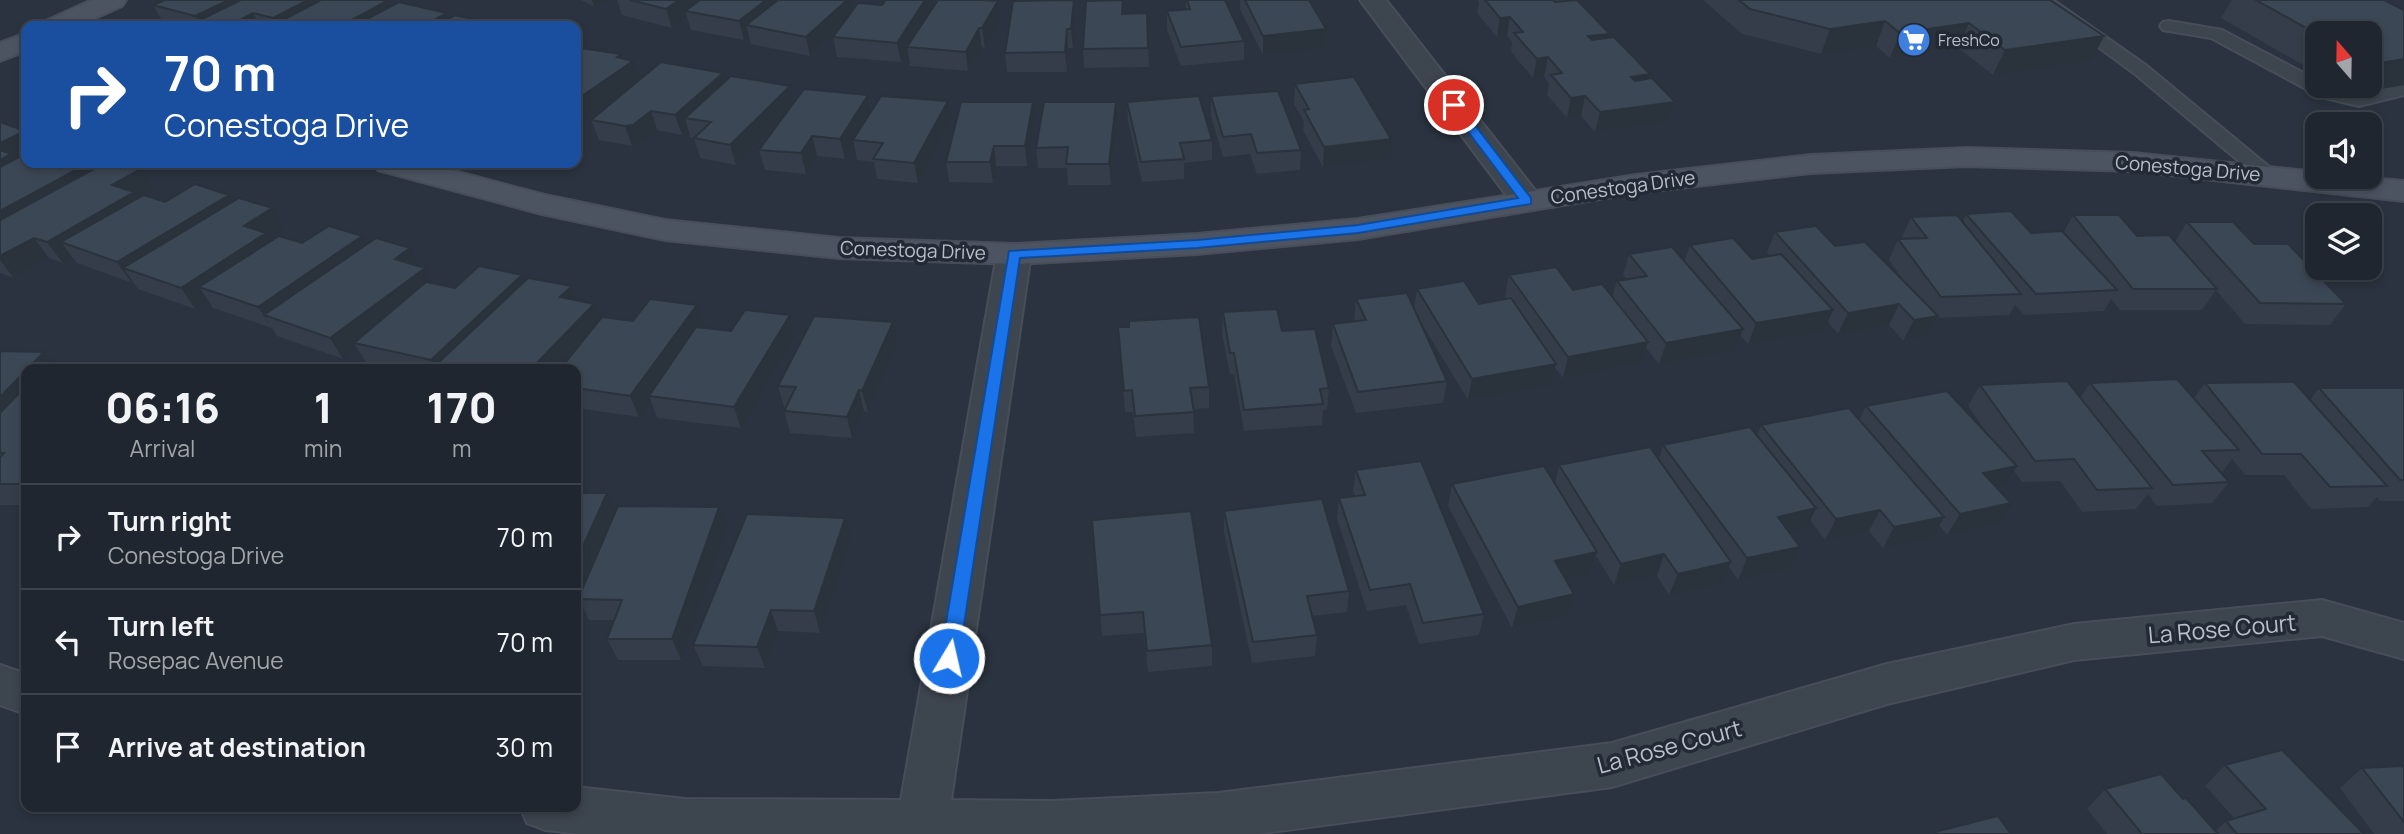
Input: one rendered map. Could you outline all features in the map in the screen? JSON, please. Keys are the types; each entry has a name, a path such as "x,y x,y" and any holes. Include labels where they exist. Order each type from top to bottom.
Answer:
{"street":[{"path":"68,21 113,0"},
{"path":"1373,0 1527,201"},
{"path":"0,55 21,44"},
{"path":"0,55 21,62"},
{"name":"Conestoga Drive","path":"408,168 542,204 665,230 839,248 1014,254 1197,244 1358,229 1636,184 1811,164 1967,157 2133,162 2266,174 2404,191"},
{"path":"922,829 1014,254"},
{"name":"La Rose Court","path":"581,811 685,822 922,829 1218,816 1612,765 1887,684 2074,642 2322,618 2404,641"},
{"path":"0,685 21,692"}],"lane":[{"path":"2042,0 2141,70 2266,174"},
{"path":"2169,26 2216,34 2327,93 2358,100 2404,90"}],"building":[{"path":"165,0 229,0 195,16 153,5"},
{"path":"241,0 308,0 273,18 253,13 238,21 202,19"},
{"path":"321,0 387,1 350,21 283,20"},
{"path":"630,0 679,0 666,9"},
{"path":"700,0 766,0 739,21 685,11"},
{"path":"778,0 847,0 806,37 746,25"},
{"path":"886,0 925,0 897,43 833,37 858,3 882,5"},
{"path":"938,0 998,1 966,52 907,47"},
{"path":"1074,0 1065,52 1005,53 1013,1"},
{"path":"1123,0 1122,14 1147,13 1148,48 1083,49 1086,1"},
{"path":"1187,0 1225,0 1244,41 1181,47 1167,11 1190,9"},
{"path":"1245,0 1309,0 1326,29 1263,36"},
{"path":"1485,0 1577,0 1610,34 1588,36 1592,40 1614,37 1650,74 1631,77 1635,81 1652,78 1675,102 1600,112 1585,96 1571,98 1551,75 1562,73 1548,57 1537,59 1514,33 1523,32 1510,17 1500,18"},
{"path":"1739,0 2050,0 2104,36 2005,50 1969,23 1900,33 1885,21 1830,29 1750,9"},
{"path":"2256,0 2384,0 2404,10 2404,59 2382,63 2382,21 2305,21 2305,27"},
{"path":"399,2 446,13 432,21 363,21"},
{"path":"455,15 481,21 444,21"},
{"path":"581,48 621,54 617,57 633,61 581,97"},
{"path":"661,62 723,73 675,115 651,111 633,125 625,126 591,120"},
{"path":"731,76 790,86 730,145 694,138 711,122 685,118"},
{"path":"1354,77 1391,139 1324,147 1304,110 1309,109 1295,84"},
{"path":"804,89 868,95 840,139 812,136 801,153 759,150"},
{"path":"1278,91 1301,150 1257,153 1251,134 1223,137 1211,96"},
{"path":"881,96 948,101 914,163 873,159 883,143 853,140"},
{"path":"1199,96 1212,140 1180,143 1184,159 1141,162 1127,102"},
{"path":"961,102 1033,102 1025,146 994,146 990,162 946,162"},
{"path":"1044,102 1116,102 1109,164 1066,164 1068,147 1036,148"},
{"path":"0,122 21,130 21,133 0,143"},
{"path":"0,150 11,154 0,160"},
{"path":"21,156 21,168 80,168 0,211 0,167"},
{"path":"96,168 142,168 112,185 134,192 47,242 34,238 0,256 0,220"},
{"path":"195,184 229,195 117,262 61,242 144,195 165,202"},
{"path":"239,198 272,208 244,226 266,233 181,288 123,268"},
{"path":"2011,211 2031,233 2062,231 2117,290 2036,294 1966,214"},
{"path":"1957,215 2021,294 1941,297 1898,239 1927,238 1911,217"},
{"path":"2073,215 2119,215 2137,236 2169,235 2217,289 2133,289"},
{"path":"2187,222 2233,222 2254,244 2288,244 2305,262 2305,280 2323,280 2346,304 2260,303"},
{"path":"329,226 362,236 258,307 199,287 279,236 302,243"},
{"path":"1816,226 1835,246 1865,242 1938,316 1914,320 1899,304 1848,313 1775,232"},
{"path":"376,238 410,248 395,259 425,268 330,338 264,315"},
{"path":"1733,238 1752,259 1781,254 1833,310 1756,323 1690,245"},
{"path":"1672,247 1743,329 1666,343 1617,281 1647,276 1629,254"},
{"path":"479,266 522,275 431,360 354,343 426,282 455,288"},
{"path":"1556,267 1573,290 1602,284 1648,342 1568,357 1509,275"},
{"path":"528,278 572,286 560,297 594,304 536,364 437,364"},
{"path":"1464,281 1479,304 1511,298 1556,364 1472,379 1417,289"},
{"path":"1407,293 1447,381 1358,392 1333,324 1366,320 1356,299"},
{"path":"650,299 697,305 630,396 581,389 581,364 564,364 602,317 633,321"},
{"path":"1277,309 1282,331 1315,329 1329,388 1320,389 1323,404 1244,410 1234,353 1230,353 1223,312"},
{"path":"745,310 790,315 734,407 649,396 696,327 731,331"},
{"path":"814,316 893,322 862,391 859,390 847,417 784,411 796,387 778,386"},
{"path":"1199,317 1209,387 1190,388 1194,412 1135,416 1132,390 1124,391 1118,327 1129,327 1129,321"},
{"path":"0,351 44,352 32,364 21,364 21,376 0,397"},
{"path":"2177,379 2239,450 2202,451 2229,482 2173,485 2090,383"},
{"path":"2067,381 2152,488 2097,490 2074,459 2035,461 1980,385"},
{"path":"2294,382 2387,486 2330,487 2301,454 2262,454 2205,383"},
{"path":"2319,388 2404,388 2404,480 2400,480"},
{"path":"21,391 21,484 0,484 0,458 4,453 0,453 0,413"},
{"path":"1947,391 2017,466 1983,473 2011,503 1960,514 1866,406"},
{"path":"1849,408 1944,517 1894,527 1880,510 1836,519 1761,425"},
{"path":"1750,427 1816,508 1778,517 1800,547 1747,558 1663,445"},
{"path":"1650,447 1731,562 1678,574 1664,554 1621,564 1559,465"},
{"path":"1421,461 1484,614 1423,623 1410,584 1370,590 1339,498 1365,495 1356,470"},
{"path":"1544,466 1597,552 1555,561 1574,594 1518,607 1452,484"},
{"path":"581,493 607,493 581,551"},
{"path":"1322,499 1349,591 1307,596 1317,635 1253,642 1224,511"},
{"path":"618,506 719,507 672,639 607,639 622,600 581,599 581,592"},
{"path":"1191,511 1212,645 1147,651 1143,612 1100,615 1092,520"},
{"path":"747,514 845,518 814,611 771,610 757,647 693,645"},
{"path":"2282,750 2364,834 2237,834 2226,821 2266,809 2225,765"},
{"path":"2404,766 2404,822 2362,768"},
{"path":"2161,774 2218,834 2142,834 2105,789"},
{"path":"1998,816 2011,834 1935,832"}],"place":[{"name":"FreshCo","path":"1914,40"}],"route":[{"path":"949,658 1014,254 1197,244 1358,229 1527,201 1454,105"}]}
